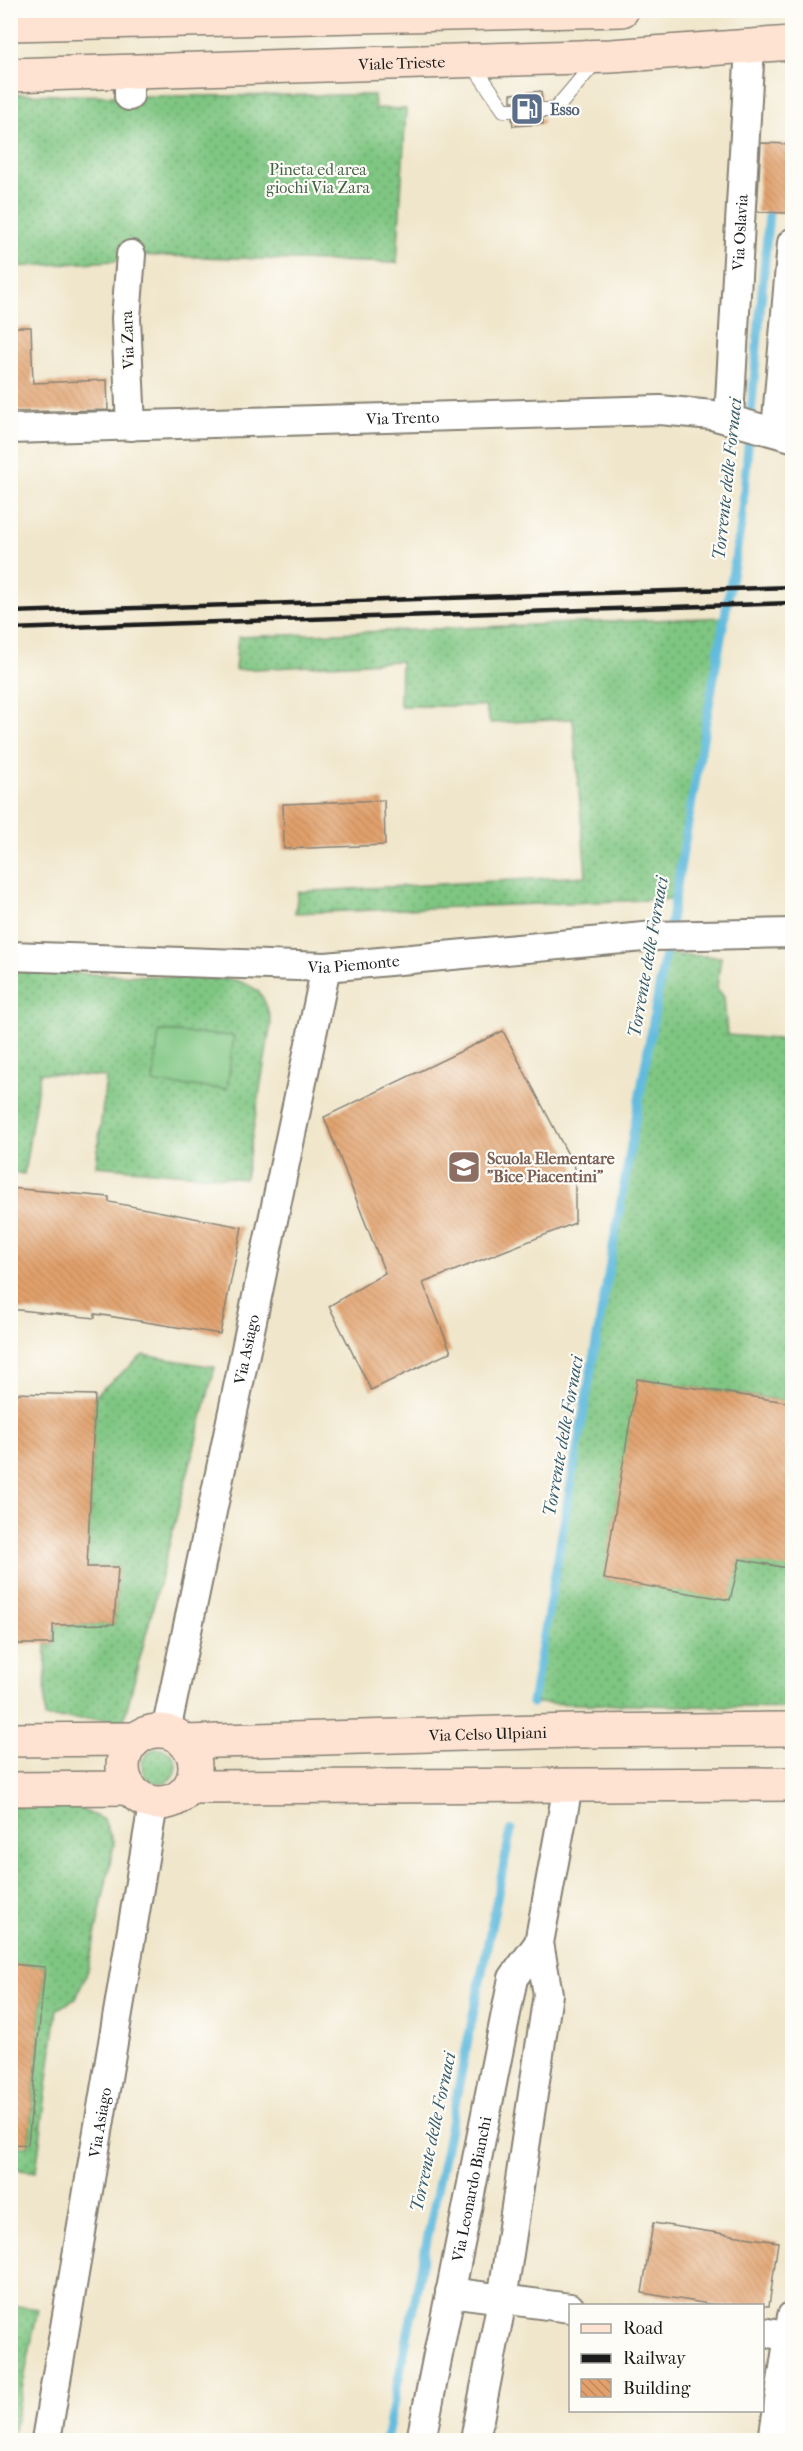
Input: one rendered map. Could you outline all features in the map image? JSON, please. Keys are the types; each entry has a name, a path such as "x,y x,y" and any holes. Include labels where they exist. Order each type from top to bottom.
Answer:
{"street":[{"path":"10,24 622,10"},
{"name":"Viale Trieste","path":"10,75 129,84 470,61 599,57 792,43"},
{"name":"Via Oslavia","path":"729,418 750,46"},
{"path":"784,434 792,243"},
{"name":"Via Zara","path":"131,426 126,318 132,255"},
{"name":"Via Trento","path":"10,429 660,410 694,411 729,418 784,434"},
{"name":"Via Piemonte","path":"10,956 326,967 654,936 792,933"},
{"name":"Via Asiago","path":"162,1737 326,967"},
{"name":"Via Celso Ulpiani","path":"10,1740 792,1729"},
{"path":"10,1789 142,1796 173,1801 190,1786 196,1764 193,1753 162,1737 125,1753 123,1765 142,1796"},
{"path":"190,1786 792,1784"},
{"name":"Via Leonardo Bianchi","path":"475,2440 502,2300 548,1994 539,1943 568,1786"},
{"name":"Via Asiago","path":"46,2440 142,1796"},
{"name":"Via Leonardo Bianchi","path":"421,2440 513,1978 539,1943"},
{"path":"450,2292 569,2308"},
{"path":"773,2440 784,2330"}],"lane":[{"path":"470,61 504,110 555,110 599,57"}],"green space":[{"name":"Pineta ed area giochi Via Zara","path":"11,94 374,95 375,108 406,109 397,263 132,255 115,261 11,267"},
{"path":"725,617 675,899 295,913 298,892 586,876 573,719 490,723 485,706 400,706 401,661 235,670 238,637"},
{"path":"666,954 721,957 717,988 724,997 727,1035 792,1040 792,1402 638,1379 604,1579 729,1599 740,1559 792,1568 792,1708 532,1703"},
{"path":"11,971 231,979 254,988 263,998 271,1023 245,1179 96,1166 106,1077 40,1073 24,1174 11,1172"},
{"path":"159,1031 234,1036 227,1089 153,1083"},
{"path":"143,1355 215,1367 124,1720 45,1718 46,1644 53,1644 56,1625 114,1624 118,1567 87,1567 95,1395"},
{"path":"159,1749 171,1754 176,1766 171,1778 159,1783 147,1778 142,1766 147,1754"},
{"path":"72,1805 104,1820 114,1844 88,1970 76,1999 57,2009 36,2172 11,2169 11,2146 28,2147 45,1967 11,1964 10,1806"},
{"path":"10,2305 38,2309 12,2440 10,2440"}],"building":[{"path":"541,91 542,101 511,101 511,94"},
{"path":"512,119 543,119 543,124 513,126"},
{"path":"761,143 791,144 788,213 757,212"},
{"path":"10,327 31,327 33,383 107,380 108,410 10,412"},
{"path":"384,800 385,845 284,849 283,804"},
{"path":"503,1031 575,1168 575,1223 423,1283 451,1352 371,1390 329,1306 385,1273 324,1117"},
{"path":"10,1188 109,1197 109,1202 242,1227 220,1334 95,1314 95,1318 10,1309"},
{"path":"637,1379 792,1403 792,1569 740,1559 730,1600 604,1579"},
{"path":"10,1393 95,1395 87,1567 118,1567 114,1624 53,1625 53,1644 10,1644"},
{"path":"10,1964 45,1967 28,2145 10,2144"},
{"path":"653,2223 778,2242 769,2306 764,2306 764,2304 709,2304 642,2293"}],"waterway":[{"name":"Torrente delle Fornaci","path":"532,1703 741,525 769,214"},
{"name":"Torrente delle Fornaci","path":"386,2440 511,1830"}],"railway":[{"path":"10,612 792,587"},
{"path":"10,629 792,603"}],"place":[{"name":"Esso","path":"527,109"},
{"name":"Scuola Elementare \"Bice Piacentini\"","path":"464,1167"}]}
